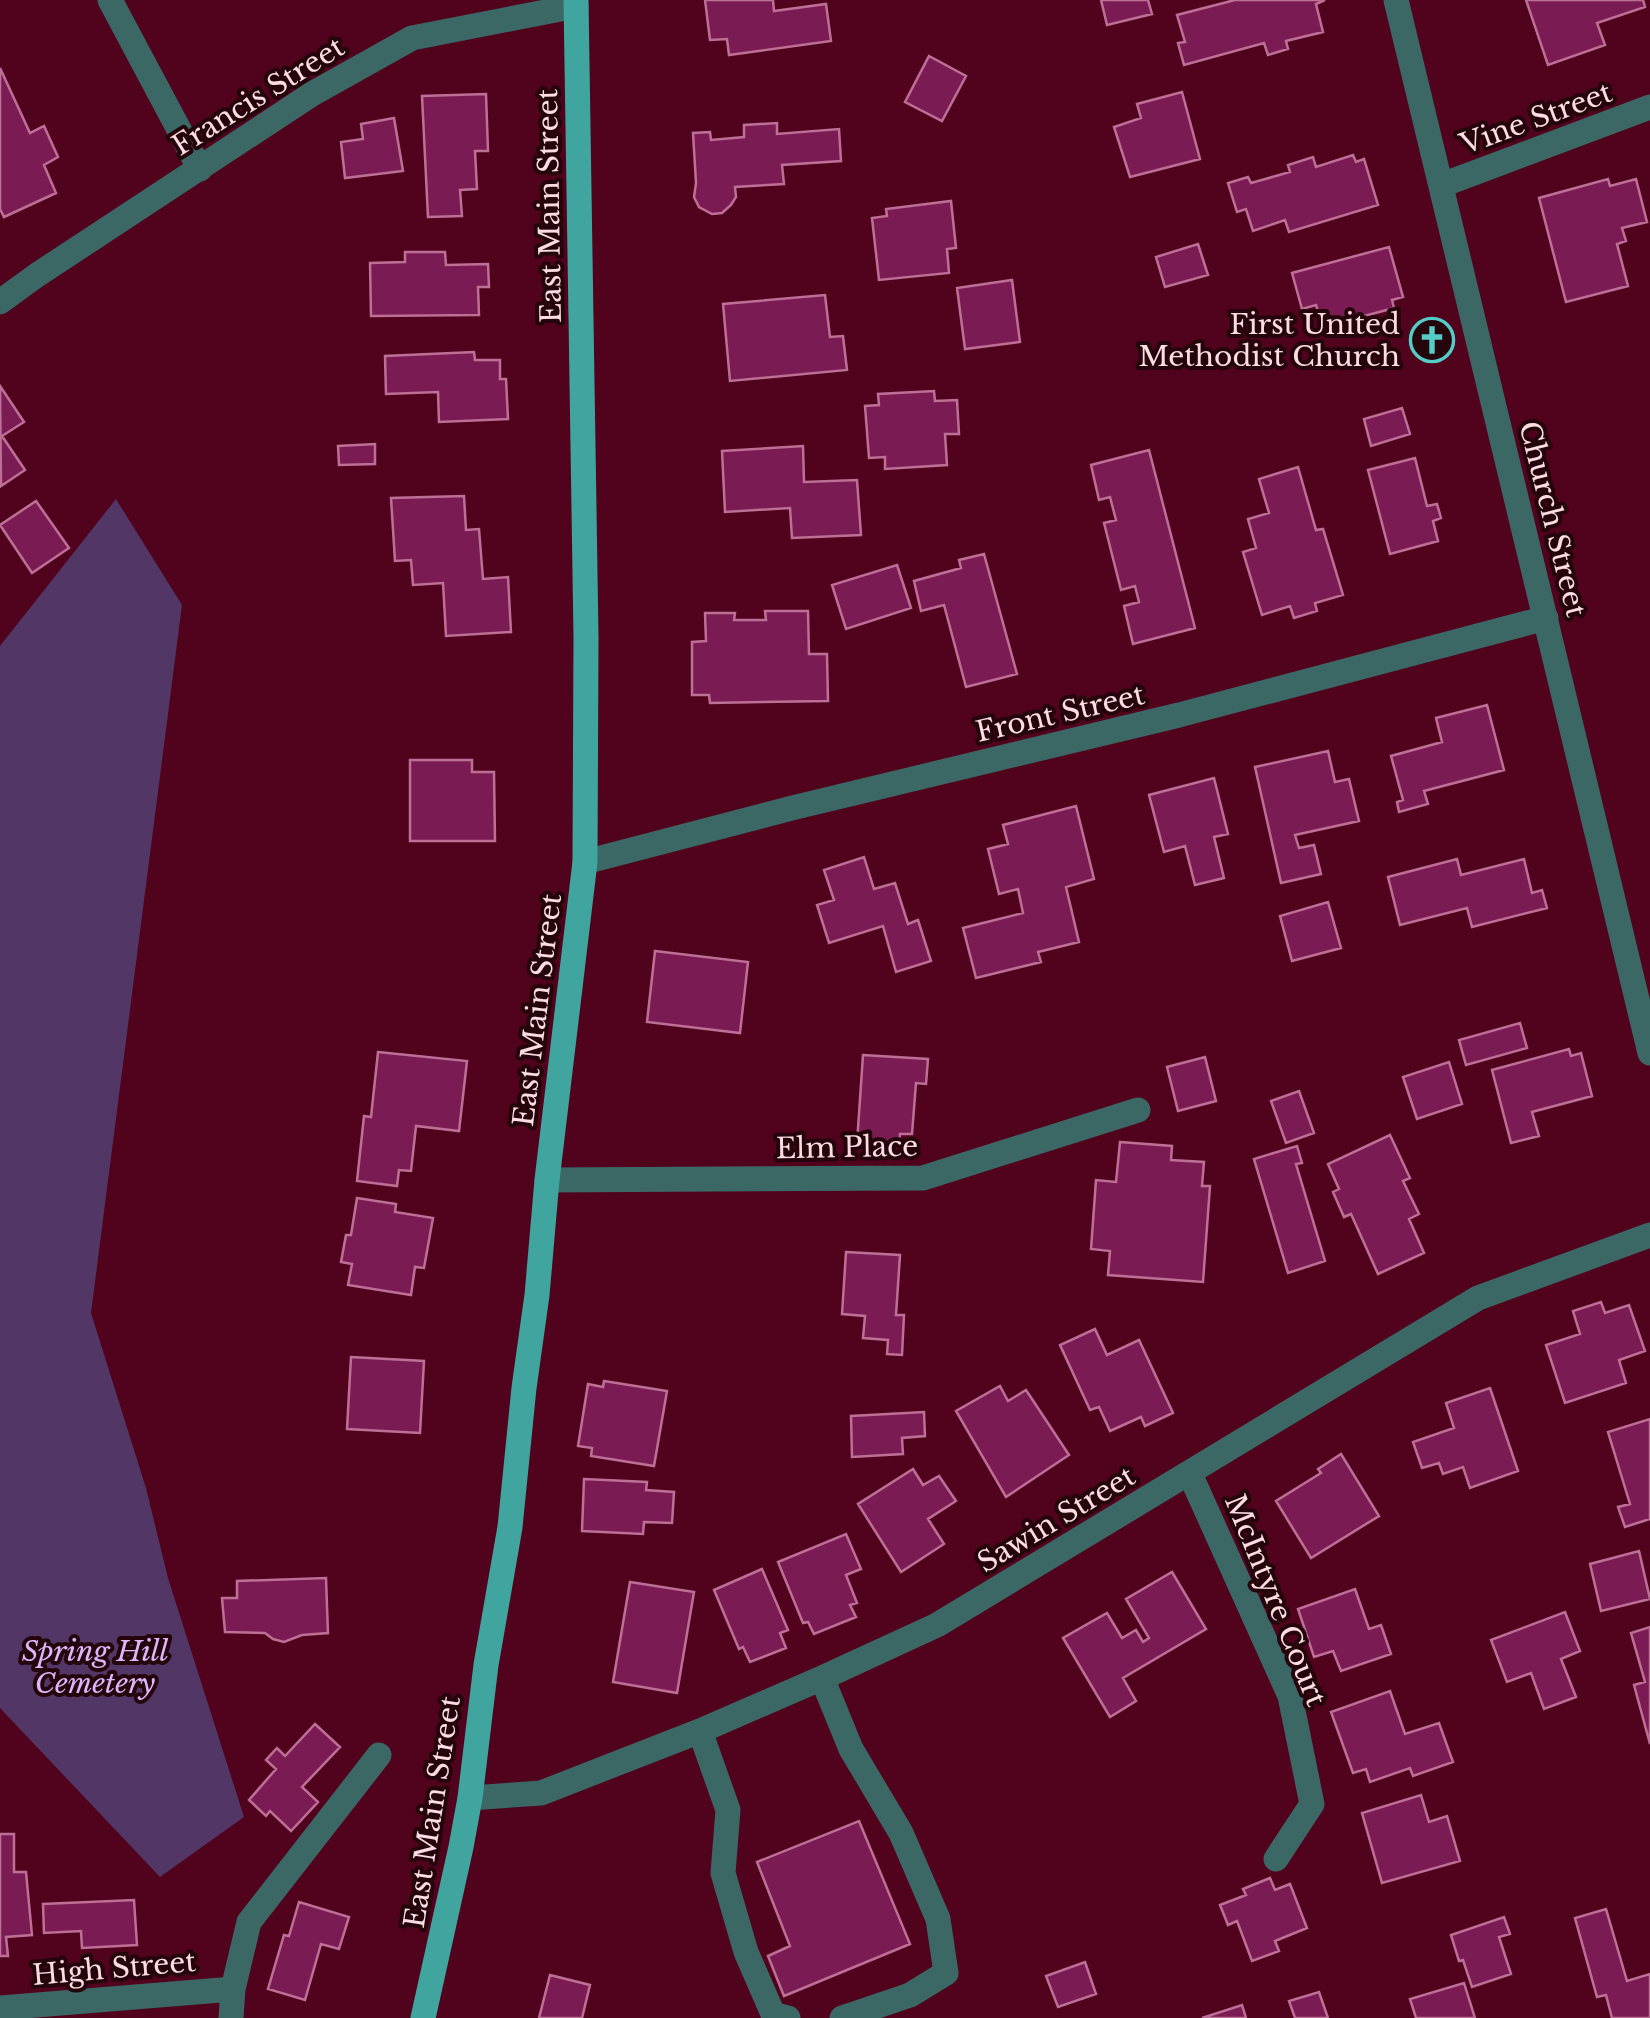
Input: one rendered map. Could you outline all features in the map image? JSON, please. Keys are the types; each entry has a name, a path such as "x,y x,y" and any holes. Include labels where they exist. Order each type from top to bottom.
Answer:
{"main road":[{"name":"East Main Street","path":"423,2018 470,1798 486,1665 510,1527 585,862 586,638 576,3"}],"street":[{"path":"110,0 200,169"},
{"name":"Church Street","path":"1396,0 1650,1053"},
{"name":"Francis Street","path":"0,302 312,94 412,38 576,3"},
{"name":"Vine Street","path":"1442,185 1650,108"},
{"name":"Front Street","path":"585,862 1178,715 1546,618"},
{"name":"Elm Place","path":"547,1180 923,1178 1138,1110"},
{"name":"Sawin Street","path":"470,1798 541,1792 700,1731 937,1625 1478,1298 1650,1235"},
{"name":"McIntyre Court","path":"1190,1474 1290,1696 1312,1804 1276,1860"},
{"path":"822,1678 852,1749 901,1832 938,1919 946,1973 910,1994 842,2018"},
{"path":"700,1731 728,1810 722,1872 746,1952 773,2014 788,2018"},
{"path":"232,2018 233,1989 249,1922 379,1755"},
{"name":"High Street","path":"0,2008 233,1989"}],"green space":[{"name":"Spring Hill Cemetery","path":"116,499 182,605 91,1313 146,1488 168,1578 244,1817 160,1877 0,1708 0,646"}],"building":[{"path":"705,0 773,0 774,11 826,4 831,41 729,55 727,39 710,40"},
{"path":"1101,0 1148,0 1152,14 1107,25"},
{"path":"1235,0 1325,0 1316,4 1323,32 1286,41 1288,49 1268,55 1264,43 1184,65 1178,43 1185,42 1177,15"},
{"path":"1526,0 1643,0 1645,7 1597,23 1605,45 1548,65"},
{"path":"929,56 966,76 942,121 905,102"},
{"path":"0,68 30,133 44,126 58,157 44,165 56,193 4,217 0,209"},
{"path":"1182,92 1200,159 1130,177 1114,127 1141,118 1137,104"},
{"path":"486,94 488,151 475,151 477,189 460,190 462,216 428,217 422,96"},
{"path":"394,118 403,171 345,178 341,142 363,139 361,124"},
{"path":"777,123 777,134 839,129 841,161 782,165 784,184 735,187 736,197 722,213 712,214 699,207 694,197 693,133 710,132 711,140 744,137 744,125"},
{"path":"1353,155 1356,162 1364,159 1378,205 1289,232 1285,220 1253,231 1246,209 1237,212 1228,183 1248,177 1251,183 1290,172 1288,165 1313,157 1316,167"},
{"path":"1608,179 1610,186 1636,179 1647,222 1622,228 1626,241 1617,244 1628,286 1566,302 1539,198"},
{"path":"951,201 956,248 947,249 949,273 879,280 872,218 887,216 886,209"},
{"path":"1198,244 1208,275 1165,287 1156,257"},
{"path":"1389,247 1403,297 1392,300 1394,308 1323,327 1316,305 1302,309 1292,273"},
{"path":"405,252 445,252 446,265 488,264 489,287 478,287 479,315 371,316 370,263 405,262"},
{"path":"1012,280 1020,342 965,349 957,288"},
{"path":"825,295 830,337 843,336 847,370 730,381 723,304"},
{"path":"474,352 475,360 500,360 500,379 506,379 508,419 439,422 438,392 386,394 385,356"},
{"path":"0,386 24,422 2,436 25,470 1,486"},
{"path":"934,391 935,401 957,400 959,434 945,434 947,465 885,469 885,457 869,458 865,406 879,405 878,394"},
{"path":"1402,408 1410,434 1371,446 1364,419"},
{"path":"375,444 375,464 339,465 338,446"},
{"path":"803,446 804,482 857,480 861,535 792,538 790,508 725,512 722,451"},
{"path":"1149,450 1195,628 1133,644 1124,606 1139,602 1135,586 1121,590 1104,523 1116,520 1110,497 1099,500 1091,465"},
{"path":"1415,458 1427,506 1437,504 1441,518 1433,521 1438,541 1390,554 1368,470"},
{"path":"1298,467 1316,530 1323,529 1343,595 1315,603 1317,611 1294,618 1290,606 1262,615 1243,552 1256,548 1248,519 1269,513 1259,479"},
{"path":"464,496 466,530 479,529 483,579 508,577 511,632 446,636 443,583 413,585 411,560 395,561 391,498"},
{"path":"36,501 69,548 32,573 0,525"},
{"path":"984,554 1017,674 966,687 944,605 921,611 914,581 961,568 959,560"},
{"path":"897,565 911,608 846,629 832,585"},
{"path":"765,611 808,611 809,654 827,654 828,701 710,703 709,695 692,695 692,642 706,641 705,613 735,613 734,620 766,620"},
{"path":"1487,705 1504,770 1424,791 1428,804 1399,812 1397,802 1403,800 1391,756 1442,742 1436,718"},
{"path":"1328,751 1335,782 1349,779 1359,821 1295,835 1299,848 1314,845 1321,874 1281,883 1255,767"},
{"path":"410,760 472,760 472,772 494,772 495,841 410,841"},
{"path":"1214,778 1228,834 1214,837 1224,878 1195,885 1185,846 1164,852 1149,795"},
{"path":"1076,806 1094,879 1066,887 1079,942 1038,952 1041,962 976,978 963,928 1023,913 1018,889 999,894 988,849 1008,844 1003,825"},
{"path":"864,857 874,889 895,883 908,924 918,920 931,961 896,972 883,926 829,943 817,905 834,900 824,870"},
{"path":"1457,859 1461,875 1524,859 1532,893 1542,890 1547,908 1472,927 1467,908 1400,925 1388,877"},
{"path":"1328,902 1341,948 1292,961 1280,916"},
{"path":"655,951 748,962 740,1033 647,1022"},
{"path":"1520,1023 1527,1048 1466,1065 1459,1040"},
{"path":"1569,1049 1571,1056 1581,1053 1592,1096 1532,1112 1539,1136 1511,1143 1492,1070"},
{"path":"378,1052 467,1061 459,1131 416,1126 411,1171 399,1170 397,1186 357,1181 364,1116 371,1117"},
{"path":"863,1055 928,1059 926,1084 916,1083 912,1134 900,1134 899,1146 857,1143"},
{"path":"1205,1057 1216,1101 1178,1111 1167,1067"},
{"path":"1449,1062 1462,1104 1417,1119 1403,1077"},
{"path":"1299,1091 1314,1133 1286,1143 1271,1101"},
{"path":"1390,1135 1410,1178 1403,1181 1419,1214 1409,1219 1424,1253 1378,1274 1351,1214 1344,1217 1333,1192 1339,1189 1328,1164"},
{"path":"1120,1142 1172,1146 1171,1160 1204,1162 1202,1186 1210,1186 1203,1282 1108,1275 1110,1251 1091,1249 1096,1180 1116,1182"},
{"path":"1297,1146 1302,1163 1296,1164 1325,1261 1288,1273 1254,1159"},
{"path":"357,1198 396,1204 395,1212 433,1218 424,1268 415,1267 411,1295 348,1285 352,1264 341,1262 346,1235 351,1235"},
{"path":"846,1252 900,1255 896,1315 904,1315 902,1355 887,1354 888,1340 863,1338 865,1316 842,1314"},
{"path":"1601,1302 1605,1313 1629,1305 1645,1351 1619,1360 1626,1383 1565,1403 1546,1345 1580,1334 1573,1311"},
{"path":"1095,1329 1107,1355 1139,1340 1173,1413 1145,1426 1141,1417 1110,1431 1099,1407 1090,1410 1060,1345"},
{"path":"351,1357 424,1361 420,1433 347,1429"},
{"path":"604,1381 667,1391 654,1466 591,1456 592,1448 578,1446 588,1384 603,1387"},
{"path":"1000,1386 1008,1401 1026,1390 1069,1455 1006,1497 956,1411"},
{"path":"1490,1388 1518,1471 1470,1488 1463,1467 1443,1474 1439,1463 1422,1468 1413,1442 1454,1428 1446,1403"},
{"path":"924,1412 925,1436 902,1438 903,1454 852,1457 851,1416"},
{"path":"1650,1419 1650,1519 1625,1527 1618,1507 1630,1504 1608,1432"},
{"path":"1341,1454 1379,1516 1311,1558 1276,1501 1321,1473 1318,1469"},
{"path":"913,1469 923,1485 939,1476 956,1501 928,1519 944,1544 901,1572 858,1504"},
{"path":"584,1479 647,1482 646,1490 674,1492 672,1523 644,1522 643,1534 582,1531"},
{"path":"846,1534 861,1569 846,1575 857,1603 850,1605 856,1617 814,1634 808,1622 803,1623 778,1562"},
{"path":"1639,1551 1650,1599 1601,1611 1590,1564"},
{"path":"762,1569 788,1630 780,1633 786,1648 750,1662 743,1647 739,1649 714,1590"},
{"path":"1172,1572 1206,1629 1123,1678 1136,1701 1110,1717 1063,1638 1107,1613 1122,1638 1136,1630 1143,1642 1149,1638 1126,1599"},
{"path":"326,1578 328,1633 302,1635 284,1642 265,1633 225,1632 222,1598 237,1598 237,1581"},
{"path":"630,1582 694,1592 677,1693 613,1682"},
{"path":"1355,1589 1369,1629 1381,1625 1391,1654 1341,1671 1333,1651 1314,1657 1298,1609"},
{"path":"1565,1612 1580,1651 1561,1659 1576,1697 1544,1709 1531,1673 1507,1682 1491,1640"},
{"path":"1650,1627 1650,1744 1634,1685 1645,1682 1631,1633"},
{"path":"1390,1691 1405,1734 1439,1723 1453,1762 1413,1776 1410,1768 1370,1782 1366,1769 1353,1773 1331,1712"},
{"path":"315,1724 340,1747 302,1787 318,1802 291,1831 270,1811 266,1816 249,1800 276,1769 266,1760 277,1748 285,1756"},
{"path":"1421,1795 1429,1822 1447,1816 1460,1861 1382,1883 1362,1813"},
{"path":"859,1821 910,1944 784,1996 768,1956 790,1946 757,1862"},
{"path":"0,1834 14,1834 14,1872 26,1872 32,1935 6,1937 8,1956 0,1956"},
{"path":"1270,1878 1275,1890 1290,1884 1307,1928 1275,1941 1279,1951 1252,1961 1237,1921 1228,1925 1220,1905 1246,1895 1243,1889"},
{"path":"134,1900 137,1945 82,1948 81,1931 44,1933 43,1904"},
{"path":"299,1902 349,1917 339,1949 321,1944 305,2000 268,1989 284,1935 289,1936"},
{"path":"1606,1909 1627,1981 1650,1974 1650,2018 1612,2018 1606,1995 1597,1997 1575,1918"},
{"path":"1504,1917 1510,1934 1499,1937 1511,1974 1472,1987 1451,1935"},
{"path":"1085,1962 1096,1994 1058,2007 1046,1976"},
{"path":"550,1975 590,1985 582,2018 539,2018"},
{"path":"1464,1983 1475,2018 1416,2018 1410,1999"},
{"path":"1319,1992 1328,2018 1295,2018 1289,2001"},
{"path":"1242,2005 1246,2018 1202,2018"}],"place":[{"name":"First United Methodist Church","path":"1432,340"}]}
